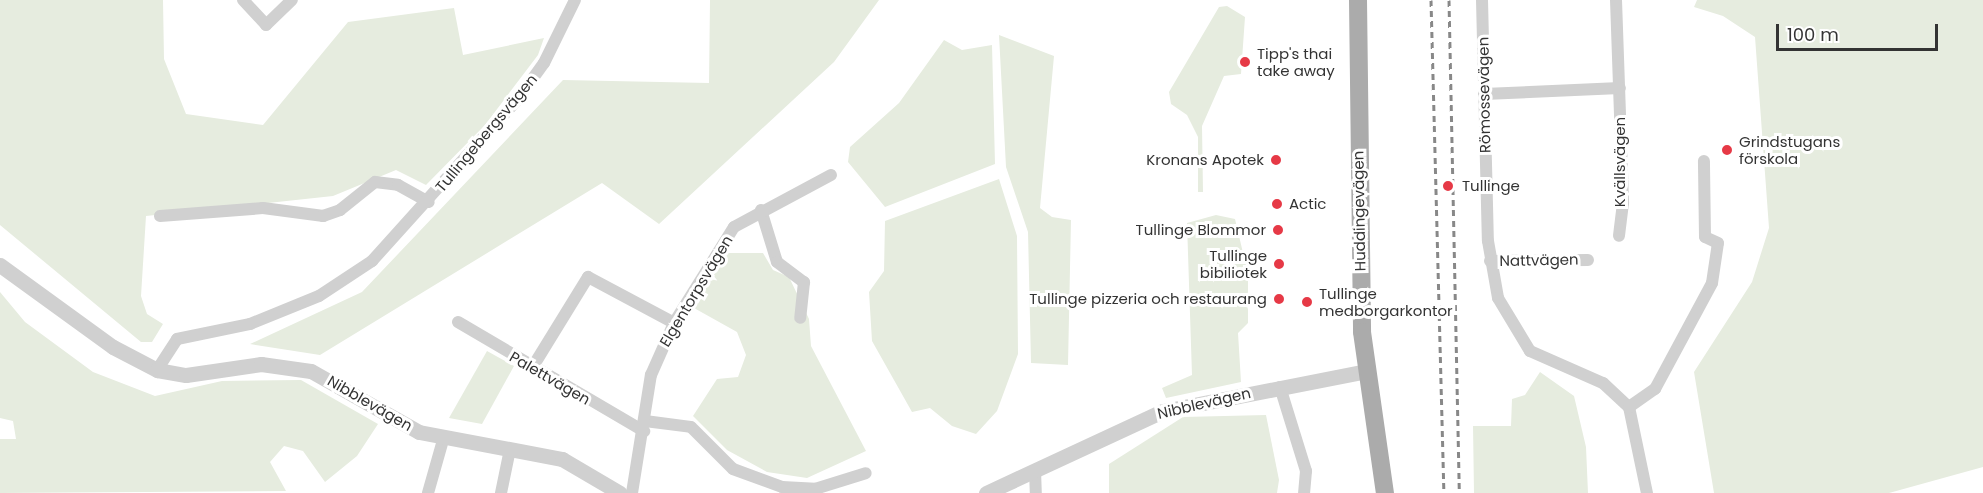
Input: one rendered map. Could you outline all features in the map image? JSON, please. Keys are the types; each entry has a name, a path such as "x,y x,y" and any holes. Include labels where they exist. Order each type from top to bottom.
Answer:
{"main road":[{"name":"Huddingevägen","path":"1358,0 1366,371 1385,493"}],"street":[{"path":"243,0 266,25 292,0"},
{"name":"Tullingebergsvägen","path":"158,370 177,339 250,324 351,278 429,202 518,99 544,63 575,0"},
{"name":"Römossevägen","path":"1482,0 1490,261 1504,314 1530,351 1603,384 1629,407"},
{"name":"Kvällsvägen","path":"1616,0 1620,88 1619,236"},
{"path":"1485,94 1620,88"},
{"path":"1647,493 1629,407 1655,389 1712,283 1718,243 1705,237 1704,161"},
{"name":"Elgentorpsvägen","path":"632,493 645,426 651,375 674,323 734,227 771,205 773,210 831,175"},
{"name":"Tullingebergsvägen","path":"160,216 263,208 323,216 375,182 401,186 429,202"},
{"path":"761,210 777,262 804,282 800,318"},
{"name":"Nattvägen","path":"1490,261 1588,260"},
{"name":"Nibblevägen","path":"0,265 112,347 158,370 186,375 261,364 311,371 401,423 443,440 562,459 620,493"},
{"path":"532,368 588,277 674,323"},
{"name":"Palettvägen","path":"458,322 532,368 645,426"},
{"name":"Nibblevägen","path":"986,493 1163,411 1366,371"},
{"path":"1280,387 1306,471 1304,493"},
{"path":"645,426 691,427 733,469 782,487 815,489 866,473"},
{"path":"428,493 443,440"},
{"path":"501,493 510,449"},
{"path":"1035,470 1036,493"}],"shaded area":[{"path":"0,0 163,0 164,59 186,114 263,125 348,22 454,8 463,55 544,38 538,55 485,125 426,185 396,170 333,196 146,216 141,296 147,314 163,324 152,342 141,342 0,225"},
{"path":"710,0 879,0 834,62 659,224 602,183 320,355 250,344 362,292 563,80 709,83"},
{"path":"1697,0 1983,0 1983,467 1889,493 1714,493 1694,372 1752,282 1769,228 1755,37 1723,16 1694,7"},
{"path":"1227,6 1245,17 1241,74 1224,76 1202,126 1203,192 1198,192 1198,137 1187,115 1171,104 1169,92 1219,7"},
{"path":"999,35 1054,56 1040,208 1052,217 1071,220 1068,365 1031,363 1028,232 1006,167"},
{"path":"944,40 962,50 992,45 995,164 885,207 848,162 850,147 899,103"},
{"path":"999,179 1017,236 1018,354 997,411 976,434 952,426 930,408 912,412 872,341 869,292 884,271 885,221"},
{"path":"1216,215 1235,219 1248,274 1248,323 1238,333 1241,382 1166,398 1162,388 1192,375 1187,223"},
{"path":"727,253 763,253 773,270 789,277 809,319 811,346 866,451 807,478 767,472 727,450 693,416 717,379 738,377 746,355 737,332 694,308"},
{"path":"0,292 25,322 93,372 155,396 222,381 301,380 378,424 357,456 325,482 303,451 284,446 270,462 286,491 0,493 0,439 16,439 13,421 0,418"},
{"path":"487,351 514,366 482,424 449,418"},
{"path":"1540,372 1574,396 1586,447 1588,493 1474,493 1473,426 1511,426 1512,399 1525,395"},
{"path":"1266,415 1279,480 1277,493 1109,493 1109,464 1183,417"}],"railway":[{"path":"1431,0 1444,493"},
{"path":"1449,0 1459,493"}],"place":[{"name":"Tipp's thai take away","path":"1245,62"},
{"name":"Grindstugans förskola","path":"1727,150"},
{"name":"Kronans Apotek","path":"1276,160"},
{"name":"Tullinge","path":"1448,186"},
{"name":"Actic","path":"1277,204"},
{"name":"Tullinge Blommor","path":"1278,230"},
{"name":"Tullinge bibiliotek","path":"1279,264"},
{"name":"Tullinge pizzeria och restaurang","path":"1279,299"},
{"name":"Tullinge medborgarkontor","path":"1307,302"}]}
